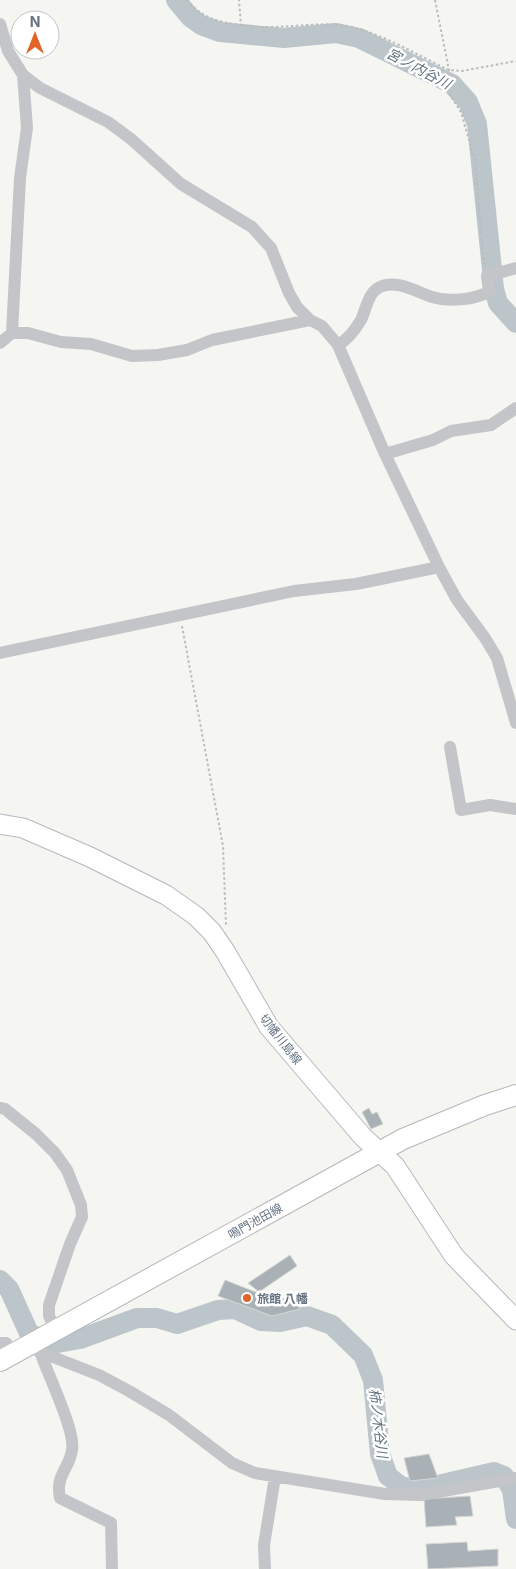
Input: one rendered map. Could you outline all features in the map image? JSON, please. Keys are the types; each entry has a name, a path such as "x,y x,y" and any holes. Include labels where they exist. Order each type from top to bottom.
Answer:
{"main road":[{"name":"切幡川島線","path":"0,824 23,828 90,857 166,895 196,916 212,932 225,951 269,1026 363,1137 398,1170 454,1256 516,1320"},
{"name":"鳴門池田線","path":"28,1345 379,1152 417,1133 485,1105 516,1095"}],"street":[{"path":"0,24 8,51 23,75 40,88 108,122 131,138 181,184 252,227 270,248 297,307 310,320 322,326 338,346 385,454 439,567 457,600 497,658 516,723"},
{"path":"12,333 20,178 27,128 23,75"},
{"path":"338,346 345,341 360,321 371,295 379,287 391,285 409,288 433,297 456,299 479,297 489,292 492,274 516,268"},
{"path":"0,343 12,333 28,333 61,342 91,344 132,356 158,355 187,350 212,340 310,320"},
{"path":"385,454 433,440 451,432 491,425 516,408"},
{"path":"0,653 294,591 356,584 439,567"},
{"path":"450,747 461,810 490,805 516,809"},
{"path":"0,1108 5,1109 36,1134 54,1153 67,1170 81,1204 82,1217 70,1244 49,1306 49,1316 28,1345"},
{"path":"28,1345 99,1375 169,1415 232,1463 255,1473 385,1494 421,1495 516,1478"},
{"path":"28,1345 71,1435 72,1450 57,1486 60,1498 112,1523 112,1569"},
{"path":"265,1569 264,1545 275,1477"}],"path":[{"path":"187,0 196,10 214,21 261,29 339,25 360,29 449,70 462,71 516,61"},
{"path":"239,0 240,25"},
{"path":"435,0 449,70 448,92 461,112 475,161 492,274"},
{"path":"180,614 223,846 226,928"}],"building":[{"path":"369,1108 372,1114 377,1112 383,1124 371,1129 362,1112"},
{"name":"旅館 八幡","path":"290,1255 297,1266 259,1292 248,1283"},
{"name":"旅館 八幡","path":"225,1280 276,1300 293,1296 300,1309 272,1316 218,1296"},
{"path":"429,1454 438,1478 410,1481 404,1458"},
{"path":"470,1496 473,1516 455,1517 457,1525 426,1527 424,1499"},
{"path":"467,1542 468,1551 498,1549 498,1566 428,1569 426,1544"}],"waterway":[{"name":"宮ノ内谷川","path":"176,0 190,17 201,25 220,32 284,38 336,33 359,38 452,84 468,102 477,124 494,289 498,303 516,323"},
{"name":"柿ノ木谷川","path":"0,1280 9,1289 29,1333 52,1344 80,1339 137,1318 157,1318 177,1324 218,1310 235,1309 261,1321 280,1322 307,1316 332,1325 363,1355 373,1380 380,1454 388,1476 402,1487 425,1488 494,1472 504,1476 512,1490 516,1519"}],"place":[{"name":"旅館 八幡","path":"247,1298"}]}
